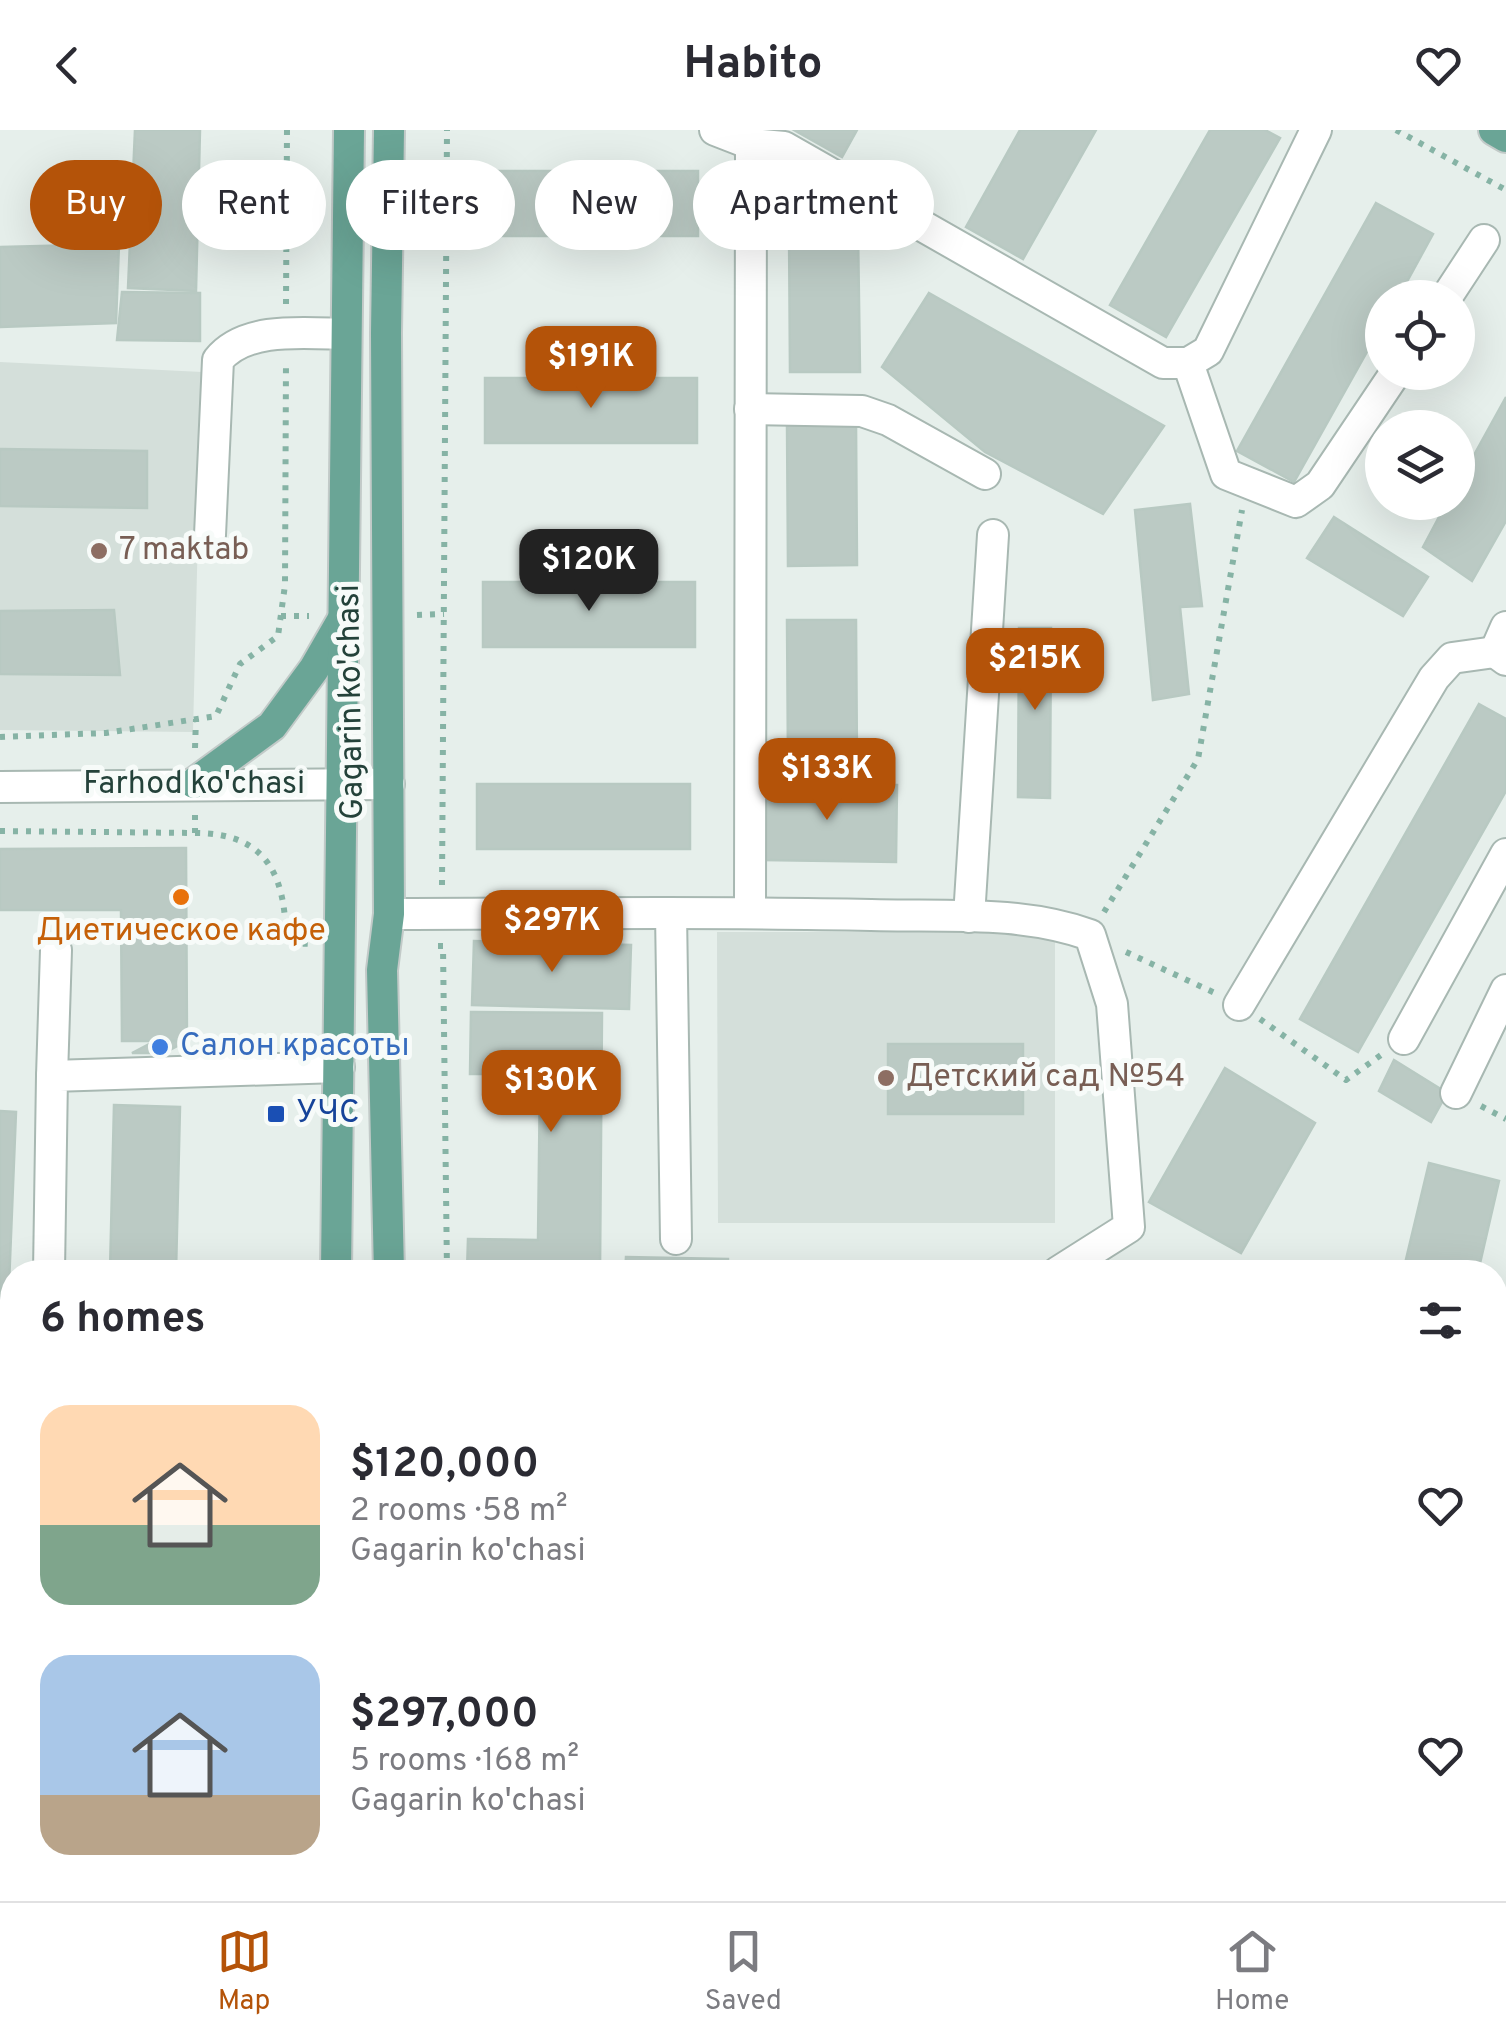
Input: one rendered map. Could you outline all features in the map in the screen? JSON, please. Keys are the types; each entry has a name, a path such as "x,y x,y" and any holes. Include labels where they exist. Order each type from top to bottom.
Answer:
{"main road":[{"name":"Gagarin ko'chasi","path":"336,1260 349,130"},
{"name":"Gagarin ko'chasi","path":"389,1260 382,970 389,914 390,130"},
{"path":"1494,130 1506,137"},
{"path":"194,782 272,726 314,669 345,616"}],"street":[{"path":"714,130 784,147 1163,363 1188,363 1208,350 1316,130"},
{"path":"750,912 750,408 765,140"},
{"path":"1458,280 1484,240"},
{"path":"210,536 218,360 230,345 286,332 345,334"},
{"path":"1188,363 1226,474 1296,502 1320,486 1384,390"},
{"path":"750,408 862,410 888,420 985,474"},
{"path":"970,917 993,535"},
{"path":"1239,1005 1434,678 1452,658 1502,647"},
{"name":"Farhod ko'chasi","path":"0,787 194,782 388,784"},
{"path":"1404,1038 1506,854"},
{"path":"389,914 750,912 970,917 1050,920 1090,935 1112,1004 1130,1226 1077,1260"},
{"path":"671,913 676,1239"},
{"path":"50,1260 56,950"},
{"path":"1456,1093 1506,990"},
{"path":"52,1076 339,1068"}],"path":[{"path":"443,946 447,130"},
{"path":"1396,130 1506,190"},
{"path":"1242,508 1198,759 1090,935 1239,1005 1346,1080 1404,1038"}],"shaded area":[{"name":"7 maktab","path":"0,362 202,372 193,732 0,730"},
{"name":"Детский сад №54","path":"717,932 1055,932 1055,1223 718,1223"}],"building":[{"path":"135,130 200,130 199,160 182,160 182,250 197,250 196,291 128,288 130,250 162,250 162,160 134,160"},
{"path":"794,130 857,130 842,157"},
{"path":"1020,130 1096,130 1023,259 966,227"},
{"path":"1210,130 1265,130 1280,138 1166,337 1110,305"},
{"path":"515,171 535,171 535,236 515,236"},
{"path":"673,171 693,171 693,236 673,236"},
{"path":"1376,203 1433,234 1408,280 1365,280 1365,355 1294,482 1237,451"},
{"path":"0,247 119,250 116,323 0,327"},
{"path":"789,250 858,250 860,372 790,372"},
{"path":"122,292 200,293 200,341 117,340"},
{"path":"929,293 1164,426 1103,514 985,452 882,367"},
{"path":"485,378 697,378 697,443 485,443"},
{"path":"1506,397 1506,521 1472,581 1423,547 1437,520 1475,520 1475,453"},
{"path":"856,423 857,565 788,566 787,424"},
{"path":"0,449 147,451 147,508 0,506"},
{"path":"1190,504 1202,606 1180,607 1189,694 1153,700 1135,510"},
{"path":"1334,517 1428,577 1403,616 1307,558"},
{"path":"483,582 695,582 695,647 483,647"},
{"path":"114,610 120,675 0,674 0,611"},
{"path":"787,620 856,620 857,763 788,763"},
{"path":"1019,628 1051,628 1050,798 1018,797"},
{"path":"1479,704 1506,719 1506,791 1358,1052 1300,1019"},
{"path":"477,784 690,784 690,849 477,849"},
{"path":"758,784 897,785 896,862 758,860"},
{"path":"186,848 187,1041 122,1041 121,910 0,910 0,849"},
{"path":"474,941 631,945 629,1009 472,1005"},
{"path":"471,1012 602,1013 600,1260 467,1260 468,1239 538,1240 540,1074 470,1074"},
{"name":"Салон красоты","path":"155,1041 187,1041 164,1053 132,1053"},
{"path":"888,1044 1023,1044 1023,1114 888,1114"},
{"path":"1394,1060 1447,1093 1431,1122 1379,1091"},
{"path":"1225,1068 1315,1123 1241,1253 1149,1202"},
{"path":"114,1105 180,1107 176,1260 110,1260"},
{"path":"0,1111 16,1112 10,1260 0,1260"},
{"path":"1429,1163 1499,1181 1481,1260 1406,1260"},
{"path":"626,1257 728,1259 728,1260 626,1260"}],"place":[{"name":"7 maktab","path":"99,551"},
{"name":"Диетическое кафе","path":"181,897"},
{"name":"Салон красоты","path":"160,1047"},
{"name":"Детский сад №54","path":"886,1078"},
{"name":"УЧС","path":"276,1114"}]}
